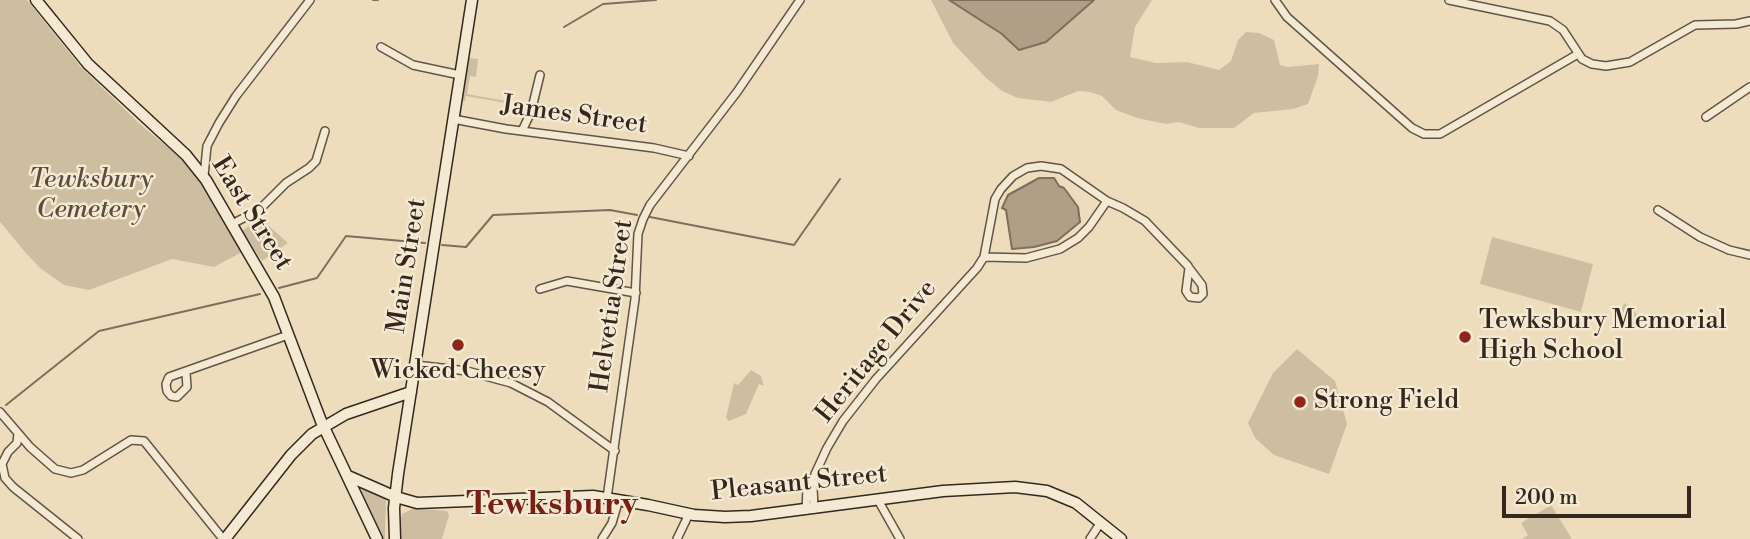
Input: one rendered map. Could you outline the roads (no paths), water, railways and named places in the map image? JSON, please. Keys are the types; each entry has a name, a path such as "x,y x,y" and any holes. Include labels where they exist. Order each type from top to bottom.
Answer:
{"main road":[{"name":"East Street","path":"36,0 88,64 186,155 204,178 274,297 324,426 377,539"},
{"name":"Main Street","path":"395,539 396,497 411,392 472,0"},
{"path":"224,539 291,455 312,434 346,414 411,392"},
{"name":"Pleasant Street","path":"348,476 417,503 584,496 689,514 751,516 965,489 1015,487 1062,496 1076,503 1121,539"}],"street":[{"path":"204,178 206,146 219,124 236,96 310,0"},
{"name":"Helvetia Street","path":"602,539 616,514 613,499 615,451 636,293 638,234 643,219 650,205 689,156 800,0"},
{"path":"1275,0 1287,17 1412,128 1424,134 1440,134 1578,54"},
{"path":"1449,0 1550,21 1563,30 1578,54 1592,64 1622,65 1641,57 1695,25 1750,21"},
{"path":"382,47 413,65 460,75"},
{"path":"523,131 531,112 540,75"},
{"path":"1706,117 1750,87"},
{"name":"James Street","path":"453,119 654,148 689,156"},
{"path":"232,224 259,210 286,183 309,169 316,161 325,131"},
{"path":"1107,201 1089,227 1060,249 1026,258 984,257 995,199 1000,189 1013,176 1027,168 1041,166 1061,169 1107,201 1145,221 1188,266"},
{"path":"1658,210 1700,237 1729,250 1750,255"},
{"name":"Heritage Drive","path":"810,509 814,479 827,448 856,404 984,257"},
{"path":"540,289 567,281 636,293"},
{"path":"186,373 288,335"},
{"path":"416,365 475,373 526,390 561,411 615,451"},
{"path":"0,412 30,447 55,469 71,473 83,470 131,440 144,441 224,539"},
{"path":"18,433 17,443 2,464 5,478 78,539"},
{"path":"878,500 900,539"},
{"path":"677,539 689,514"},
{"path":"1090,539 1101,522"}],"waterway":[{"path":"373,0 378,0"},
{"path":"564,27 603,4 656,0"},
{"path":"650,217 794,245 840,179"},
{"path":"442,245 466,247 493,215 610,210 637,215"},
{"path":"279,288 317,278 346,236 425,243"},
{"path":"6,405 99,331 260,294"}],"place":[{"name":"Tewksbury Memorial High School","path":"1465,337"},
{"name":"Wicked Cheesy","path":"458,345"},
{"name":"Strong Field","path":"1300,402"}],"district":[{"name":"Tewksbury","path":"552,506"}],"park label":[{"name":"Tewksbury Cemetery","path":"91,196"}]}
